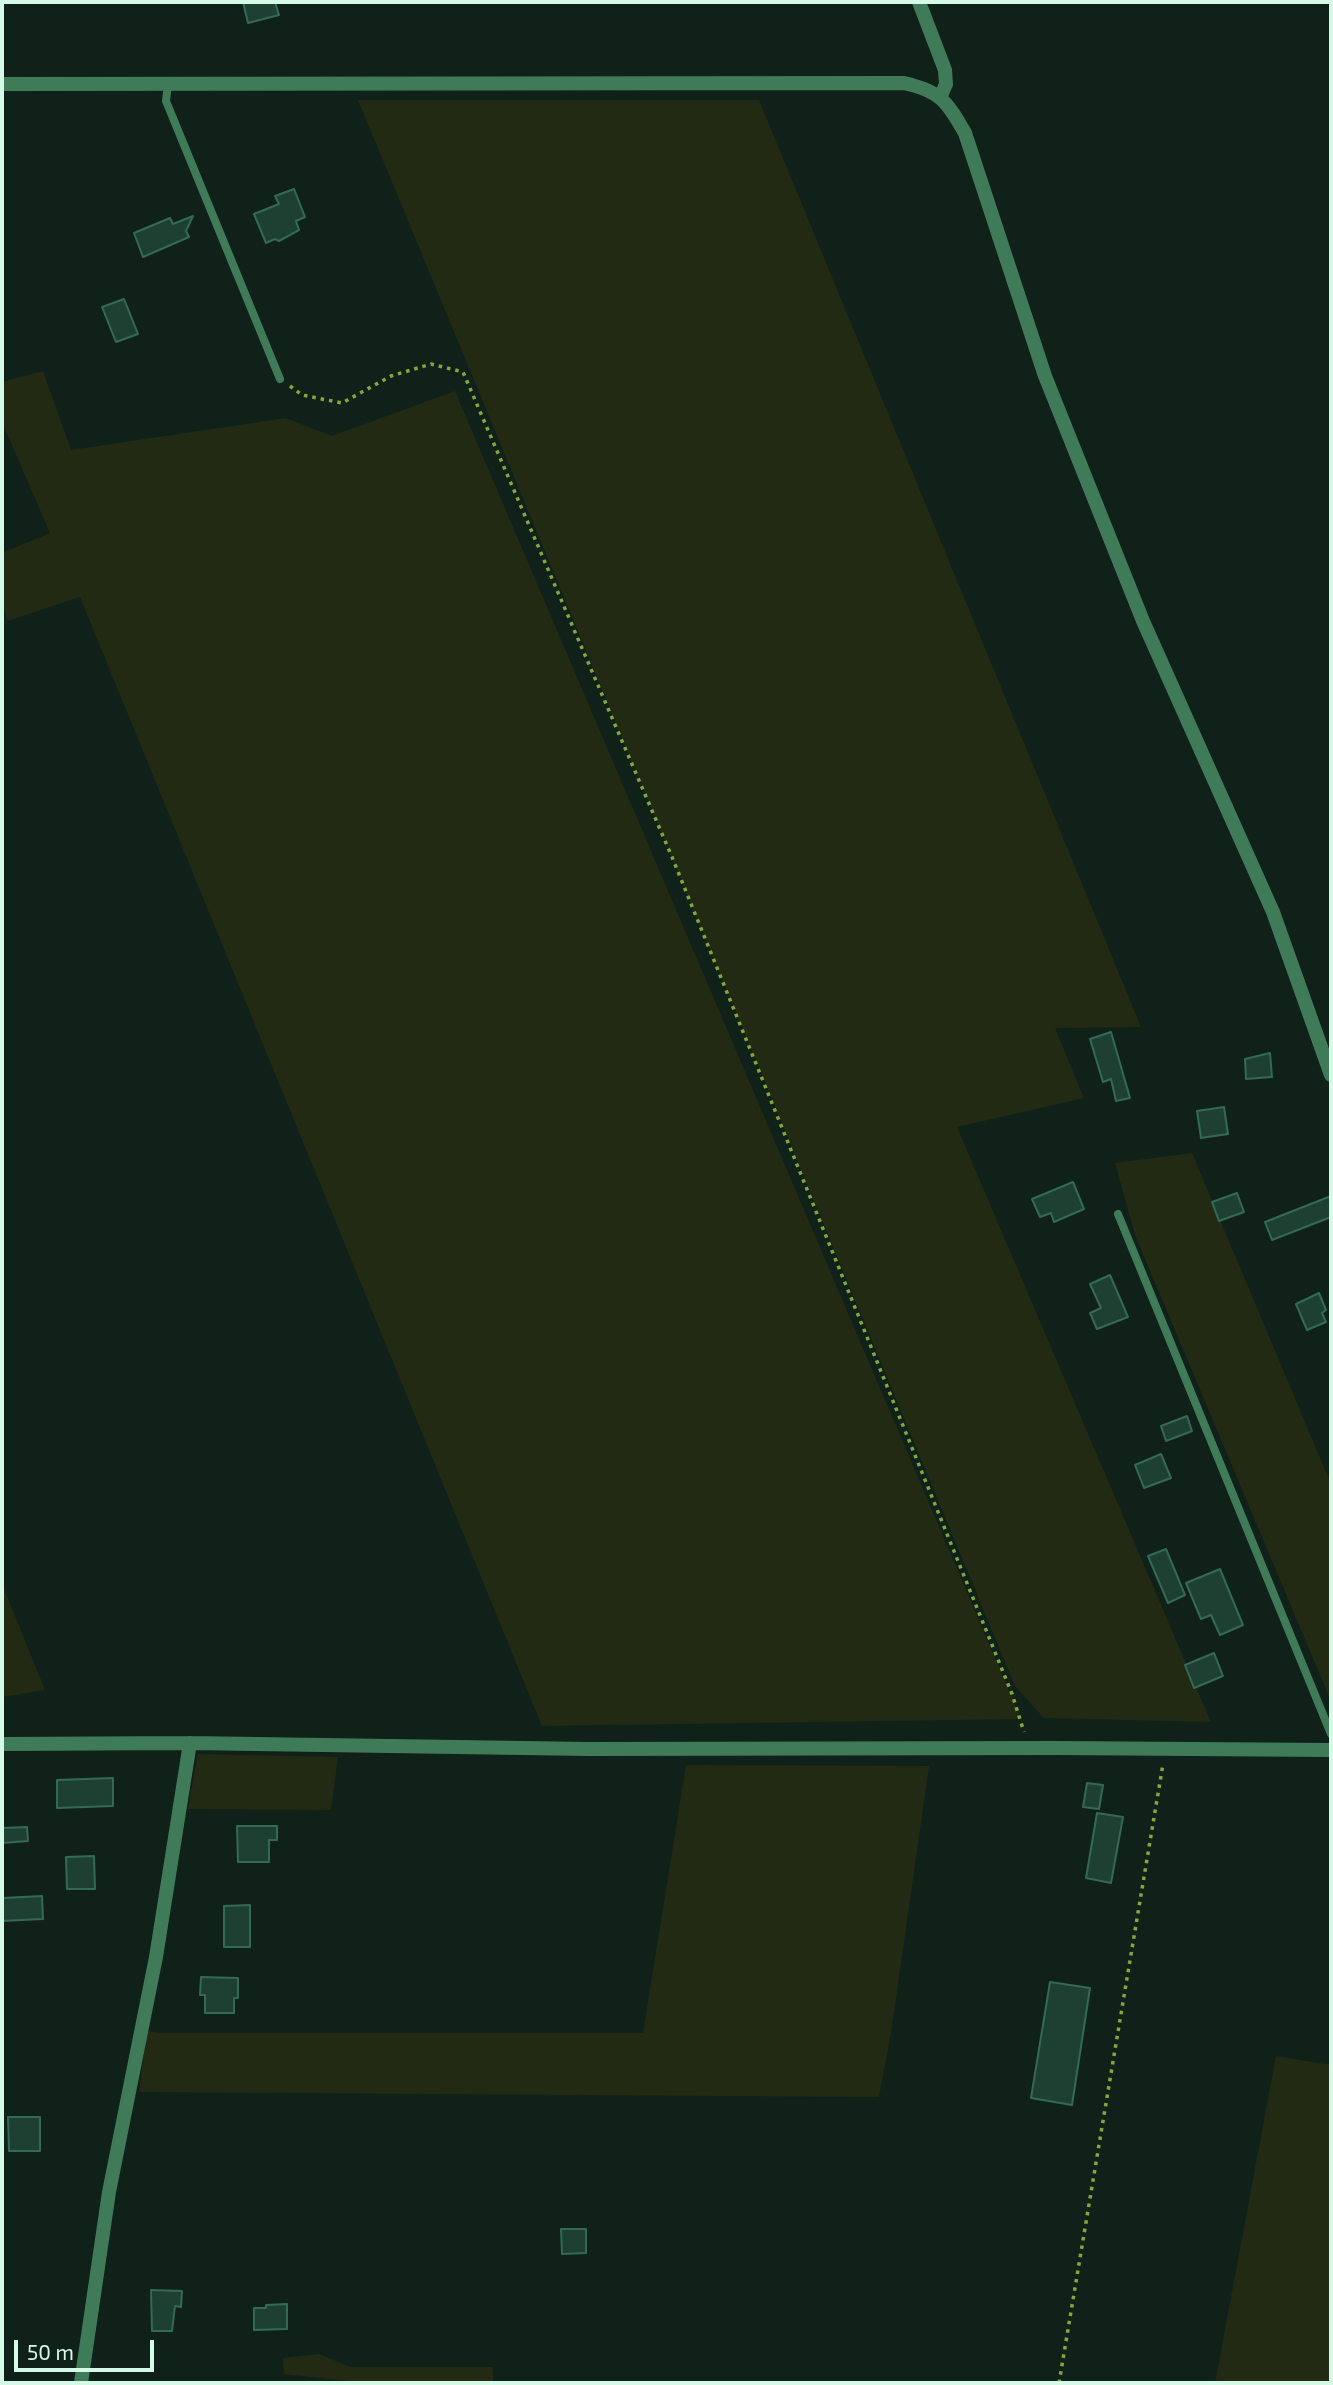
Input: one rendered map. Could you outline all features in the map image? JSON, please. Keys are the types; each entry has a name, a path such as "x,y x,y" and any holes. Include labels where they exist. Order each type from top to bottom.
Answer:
{"street":[{"path":"919,2 944,70 946,84 940,98"},
{"path":"2,84 904,83 927,88 940,98 965,133 1045,376 1143,621 1273,912 1331,1074"},
{"path":"81,2383 109,2192 156,1957 190,1743"},
{"path":"2,1744 190,1743 589,1749 1331,1750"}],"lane":[{"path":"168,84 166,101 280,379"},
{"path":"1118,1214 1331,1734"}],"path":[{"path":"280,379 302,395 342,403 391,376 431,364 463,372 688,896 1012,1695 1025,1733 1024,1748"},
{"path":"1059,2383 1166,1749"}],"green space":[{"path":"358,100 759,100 1141,1027 1055,1028 1084,1098 957,1127 1211,1722 1044,1718 1015,1686"},
{"path":"43,371 71,450 286,418 332,436 455,391 1021,1719 542,1726 80,597 8,621 2,606 2,553 50,533 2,422 2,382"},
{"path":"1192,1153 1331,1484 1331,1701 1135,1235 1115,1163"},
{"path":"2,1584 45,1690 2,1697"},
{"path":"198,1754 338,1757 331,1810 188,1809"},
{"path":"686,1765 929,1766 891,2033 879,2097 139,2092 147,2031 643,2033"},
{"path":"1276,2056 1331,2065 1331,2383 1215,2383"},
{"path":"319,2354 351,2367 493,2367 493,2383 367,2383 284,2374 283,2358"}],"building":[{"path":"243,2 275,2 279,15 248,23"},
{"path":"294,189 305,217 296,221 299,230 279,241 275,239 266,243 254,214 279,204 275,196"},
{"path":"193,216 186,231 189,237 143,257 134,233 170,218 173,224"},
{"path":"124,299 138,334 116,342 102,307"},
{"path":"1111,1032 1130,1098 1116,1101 1111,1079 1103,1082 1090,1039"},
{"path":"1270,1053 1272,1077 1246,1079 1245,1059"},
{"path":"1224,1107 1228,1134 1201,1138 1197,1111"},
{"path":"1073,1182 1084,1209 1054,1222 1051,1213 1040,1217 1032,1199"},
{"path":"1237,1193 1244,1212 1219,1221 1212,1202"},
{"path":"1331,1196 1331,1217 1272,1240 1265,1222"},
{"path":"1110,1275 1128,1317 1097,1329 1090,1313 1101,1308 1090,1284"},
{"path":"1319,1293 1326,1310 1322,1313 1326,1322 1307,1330 1296,1304"},
{"path":"1187,1416 1192,1431 1166,1441 1161,1426"},
{"path":"1161,1454 1171,1478 1144,1488 1135,1465"},
{"path":"1166,1549 1185,1595 1168,1603 1148,1556"},
{"path":"1220,1569 1243,1625 1220,1635 1211,1615 1201,1619 1186,1583"},
{"path":"1214,1653 1223,1676 1194,1688 1185,1665"},
{"path":"113,1778 113,1806 57,1808 57,1780"},
{"path":"1087,1783 1103,1785 1099,1809 1083,1807"},
{"path":"1097,1813 1123,1817 1111,1883 1086,1878"},
{"path":"237,1826 277,1826 277,1840 269,1840 269,1862 238,1862"},
{"path":"27,1827 28,1841 2,1843 2,1828"},
{"path":"94,1856 95,1889 67,1889 66,1857"},
{"path":"42,1896 43,1919 2,1921 2,1898"},
{"path":"250,1905 250,1947 224,1947 224,1906"},
{"path":"201,1977 238,1978 238,1998 234,1998 234,2013 205,2013 205,1995 200,1995"},
{"path":"1050,1982 1090,1988 1072,2105 1031,2098"},
{"path":"8,2117 40,2117 40,2151 9,2151"},
{"path":"561,2229 586,2229 586,2253 562,2254"},
{"path":"151,2290 182,2291 181,2307 175,2306 172,2331 152,2331"},
{"path":"287,2304 287,2329 254,2330 254,2308"}]}
